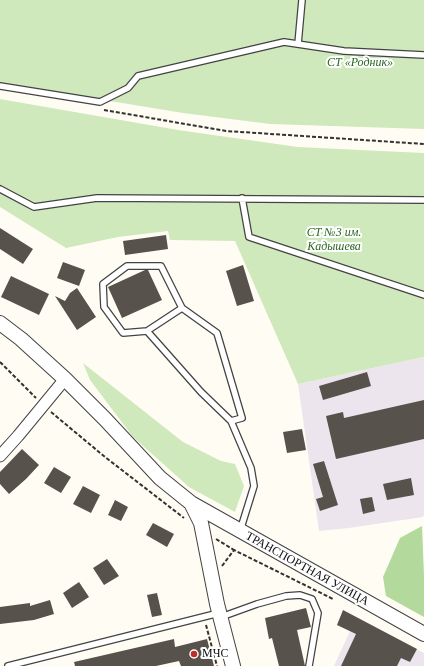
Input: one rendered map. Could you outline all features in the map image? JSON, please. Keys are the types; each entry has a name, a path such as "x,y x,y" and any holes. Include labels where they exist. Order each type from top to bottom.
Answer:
{"street":[{"name":"ТРАНСПОРТНАЯ УЛИЦА","path":"0,323 21,339 65,379 160,478 191,503 424,634"},
{"path":"0,456 44,406 65,379"},
{"name":"ТРАНСПОРТНАЯ УЛИЦА","path":"191,503 201,523 220,615 234,666"}],"lane":[{"path":"298,44 302,0"},
{"path":"0,86 100,102 128,88 138,76 284,42 344,51 424,55"},
{"path":"0,189 34,208 97,198 424,200"},
{"path":"242,198 250,237 424,295"},
{"path":"182,308 147,331 124,334 104,307 103,284 127,266 161,266 182,308 218,333 242,418 231,421"},
{"path":"147,331 201,392 231,421 251,468 254,486 240,531"},
{"path":"8,666 203,616 220,615 286,596 300,595 312,598 318,613 309,666"}],"path":[{"path":"101,110 226,131 424,144"},
{"path":"0,362 44,406 105,457 186,520"},
{"path":"203,616 217,666"}],"shaded area":[{"path":"424,357 423,517 319,531 298,384"},
{"path":"343,611 424,653 424,666 334,666 350,631 337,625"}],"green space":[{"name":"СТ «Родник»","path":"0,0 424,0 424,129 270,124 183,113 0,83"},
{"name":"СТ №3 им. Кадышева","path":"0,99 178,130 298,147 424,153 424,357 298,384 235,241 170,240 168,231 118,237 66,248 0,207"},
{"path":"83,363 183,442 221,461 235,464 244,486 235,512 189,487 133,437 90,380"},
{"path":"422,526 424,617 386,596 383,577 400,538"}],"building":[{"path":"0,228 33,249 23,264 0,249"},
{"path":"166,235 168,249 125,255 123,241"},
{"path":"63,262 85,270 79,286 57,278"},
{"path":"243,265 254,301 237,306 226,271"},
{"path":"148,270 162,300 122,318 108,287"},
{"path":"11,276 49,294 39,315 1,297"},
{"path":"77,288 96,317 77,330 55,296 65,301 70,293"},
{"path":"367,372 371,386 323,400 319,386"},
{"path":"424,400 424,439 336,459 326,416 343,412 344,418"},
{"path":"302,429 306,450 287,453 283,432"},
{"path":"22,449 39,465 9,494 0,484 0,472"},
{"path":"324,461 338,505 320,511 316,499 323,497 313,464"},
{"path":"54,467 71,477 61,493 44,483"},
{"path":"411,478 414,495 387,500 383,484"},
{"path":"83,486 100,495 91,513 73,504"},
{"path":"372,497 375,511 363,514 360,499"},
{"path":"115,500 128,507 121,521 108,515"},
{"path":"153,523 174,534 167,547 146,535"},
{"path":"107,559 119,576 104,585 93,568"},
{"path":"79,582 89,597 72,608 63,593"},
{"path":"157,593 162,615 152,617 147,595"},
{"path":"50,600 54,614 34,620 0,624 0,607 30,603 30,606"},
{"path":"306,608 311,627 297,630 305,666 279,666 272,638 269,639 265,618"},
{"path":"343,610 417,649 410,662 401,658 397,666 341,666 356,634 337,625"},
{"path":"174,639 175,647 207,639 214,666 181,666 179,661 156,666 75,666 74,662"}],"place":[{"name":"МЧС","path":"194,654"}]}
